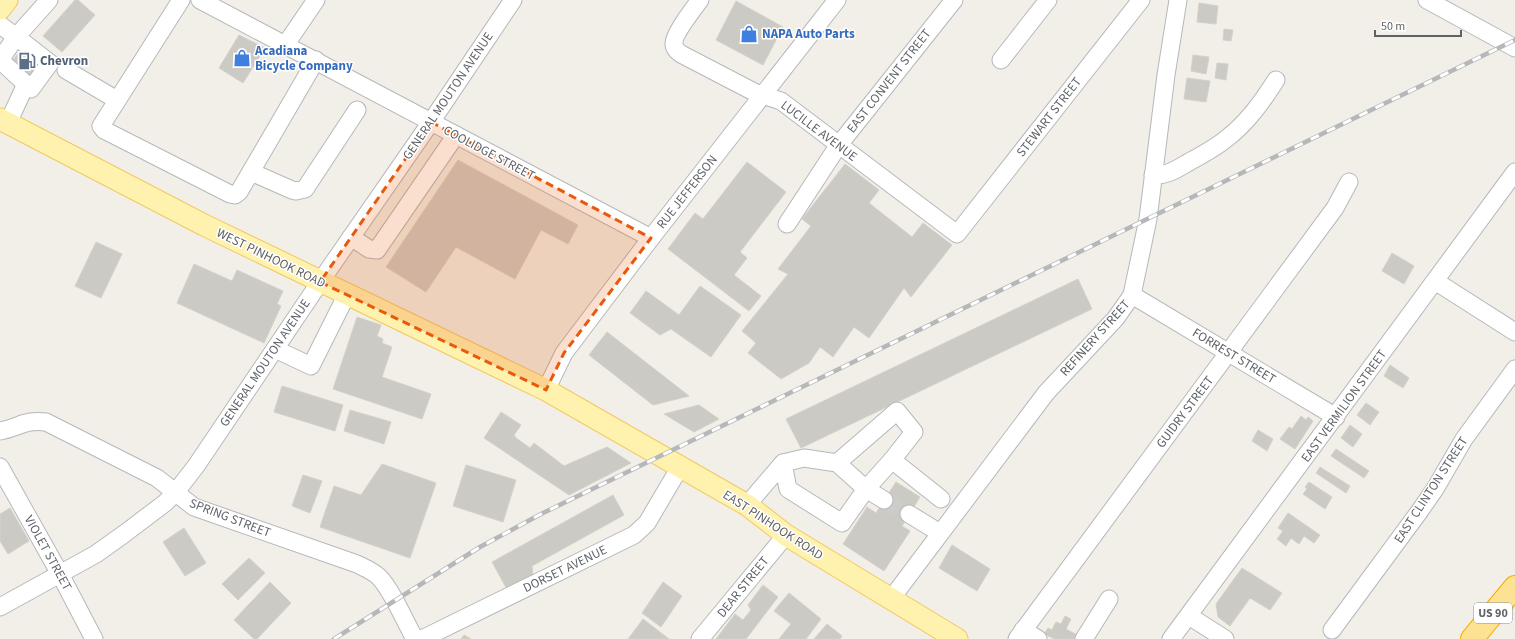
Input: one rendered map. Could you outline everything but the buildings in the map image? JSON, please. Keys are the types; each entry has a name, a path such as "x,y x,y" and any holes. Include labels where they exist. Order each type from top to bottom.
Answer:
{"highway":[{"name":"US 90","path":"1472,639 1515,587"}],"main road":[{"path":"0,9 7,0"},
{"name":"WEST PINHOOK ROAD","path":"4,121 320,282 546,390"},
{"name":"EAST PINHOOK ROAD","path":"546,390 747,505 786,534 957,639"}],"street":[{"path":"0,25 16,37 32,52 50,63 31,89 19,75 0,60 16,37 49,0"},
{"path":"181,0 101,126 104,130 230,194 235,195 239,192 316,60"},
{"name":"COOLIDGE STREET","path":"200,0 286,44 651,238"},
{"path":"286,44 316,0"},
{"name":"GENERAL MOUTON AVENUE","path":"0,607 96,554 165,502 175,492 196,466 274,349 431,122 513,0"},
{"name":"LUCILLE AVENUE","path":"700,0 676,36 674,44 676,50 681,54 762,95 781,101 838,146 957,234"},
{"name":"RUE JEFFERSON","path":"546,390 564,353 651,238 837,0"},
{"name":"EAST CONVENT STREET","path":"787,224 838,146 954,0"},
{"path":"1001,60 1048,0"},
{"name":"STEWART STREET","path":"957,234 1141,0"},
{"name":"REFINERY STREET","path":"891,599 1046,393 1116,318 1132,295 1148,219 1166,75 1178,0"},
{"path":"1426,0 1515,48"},
{"path":"66,70 117,100"},
{"path":"4,121 19,75"},
{"path":"1153,175 1161,176 1170,173 1212,149 1226,139 1243,124 1276,80"},
{"path":"251,172 296,192 305,189 357,110"},
{"path":"351,237 369,249 377,250 456,135"},
{"name":"EAST VERMILION STREET","path":"1172,639 1515,172"},
{"name":"GUIDRY STREET","path":"1020,634 1335,208 1349,182"},
{"path":"1435,281 1515,332"},
{"path":"274,349 311,366 347,294"},
{"name":"FORREST STREET","path":"1132,295 1336,417"},
{"name":"EAST CLINTON STREET","path":"1332,630 1419,512 1435,489 1464,439 1515,369"},
{"path":"783,464 788,489 842,523 866,489 892,460 914,432 897,412 837,463"},
{"name":"SPRING STREET","path":"0,431 8,430 26,422 36,420 46,422 157,478 194,508 368,569 386,586 415,639"},
{"path":"747,505 783,464 804,458 837,463 866,489 884,500"},
{"path":"892,460 941,499"},
{"name":"VIOLET STREET","path":"0,467 60,574 94,639"},
{"name":"DORSET AVENUE","path":"422,639 634,534 647,522 680,467"},
{"path":"909,514 940,533"},
{"name":"DEAR STREET","path":"700,639 786,534"},
{"path":"1084,639 1109,599"},
{"path":"1189,616 1223,639"},
{"path":"1020,634 1038,639"}],"highlighted area":[{"path":"431,122 651,238 564,353 546,390 320,282"}],"tunnel":[{"path":"18,68 31,53"},
{"path":"884,500 909,514"}],"railway":[{"path":"334,639 480,547 541,514 1515,40"}],"place":[{"name":"NAPA Auto Parts","path":"749,34"},
{"name":"Acadiana Bicycle Company","path":"242,58"},
{"name":"Chevron","path":"27,61"}]}
